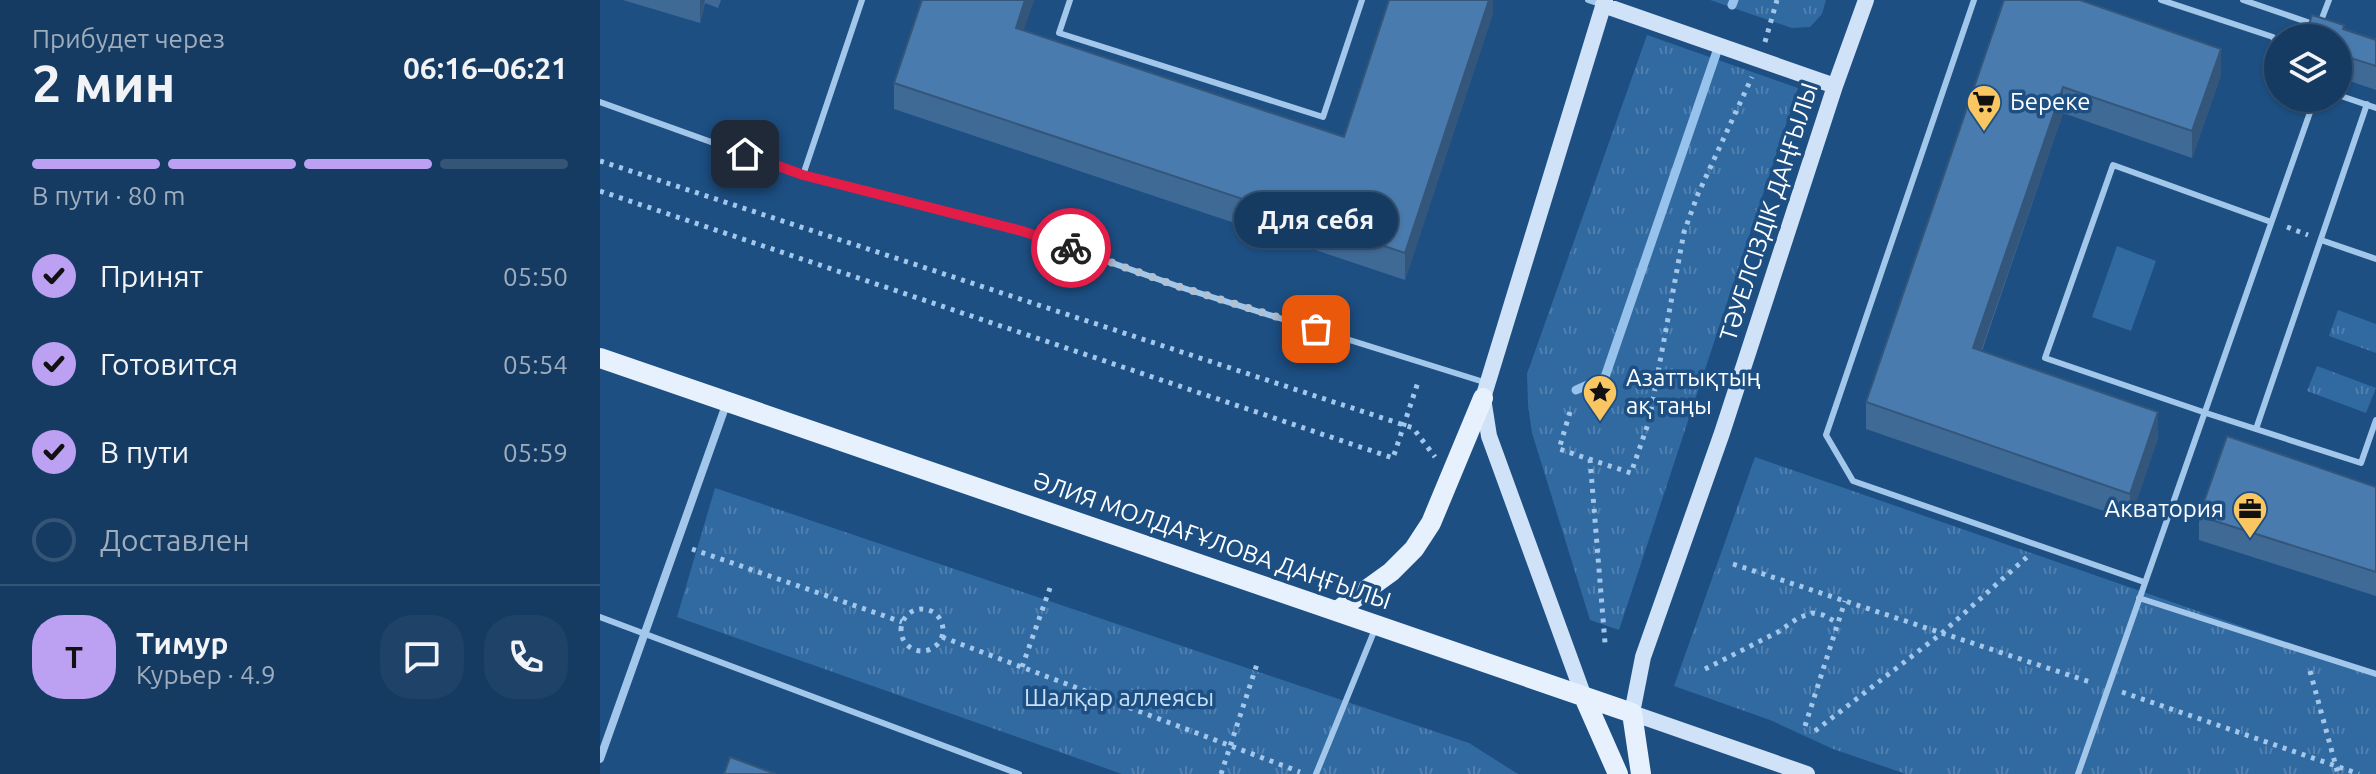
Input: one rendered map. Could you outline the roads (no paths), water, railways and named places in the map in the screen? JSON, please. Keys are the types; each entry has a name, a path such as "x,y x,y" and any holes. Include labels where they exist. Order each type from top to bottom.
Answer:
{"main road":[{"name":"ӘЛИЯ МОЛДАҒҰЛОВА ДАҢҒЫЛЫ","path":"600,358 1632,713"},
{"path":"1337,611 1391,572 1414,549 1431,523 1485,390"},
{"path":"1584,697 1618,774"},
{"path":"1632,713 1641,774"}],"street":[{"name":"ТӘУЕЛСІЗДІК ДАҢҒЫЛЫ","path":"1632,713 1643,657 1722,433 1866,0"},
{"path":"1584,697 1489,436 1485,390 1599,2 1835,86"},
{"path":"600,759 728,401"},
{"name":"ӘЛИЯ МОЛДАҒҰЛОВА ДАҢҒЫЛЫ","path":"1632,713 1807,774"}],"lane":[{"path":"803,175 862,0"},
{"path":"1070,0 1059,33 1323,117 1362,0"},
{"path":"1974,0 1826,435 1853,481 2144,582"},
{"path":"2161,0 2264,34"},
{"path":"2243,0 2319,26 2329,0"},
{"path":"2352,99 2376,108"},
{"path":"600,102 803,175 1022,231 1180,287 1425,363 1485,390"},
{"path":"2256,429 2367,104"},
{"path":"2078,774 2310,112"},
{"path":"2271,222 2113,165 2045,358 2361,463 2376,420"},
{"path":"2321,240 2376,259"},
{"path":"2139,598 2376,674"},
{"path":"600,617 1019,774"},
{"path":"1316,774 1377,625"}],"waterway":[{"path":"1732,5 1734,0"},
{"path":"1576,390 1605,377 1716,54"}],"place":[{"name":"Береке","path":"1984,133"},
{"name":"Для себя","path":"1316,329"},
{"name":"Азаттықтың ақ таңы","path":"1600,423"},
{"name":"Акватория","path":"2250,540"}],"park label":[{"name":"Шалқар аллеясы","path":"1119,698"}]}
